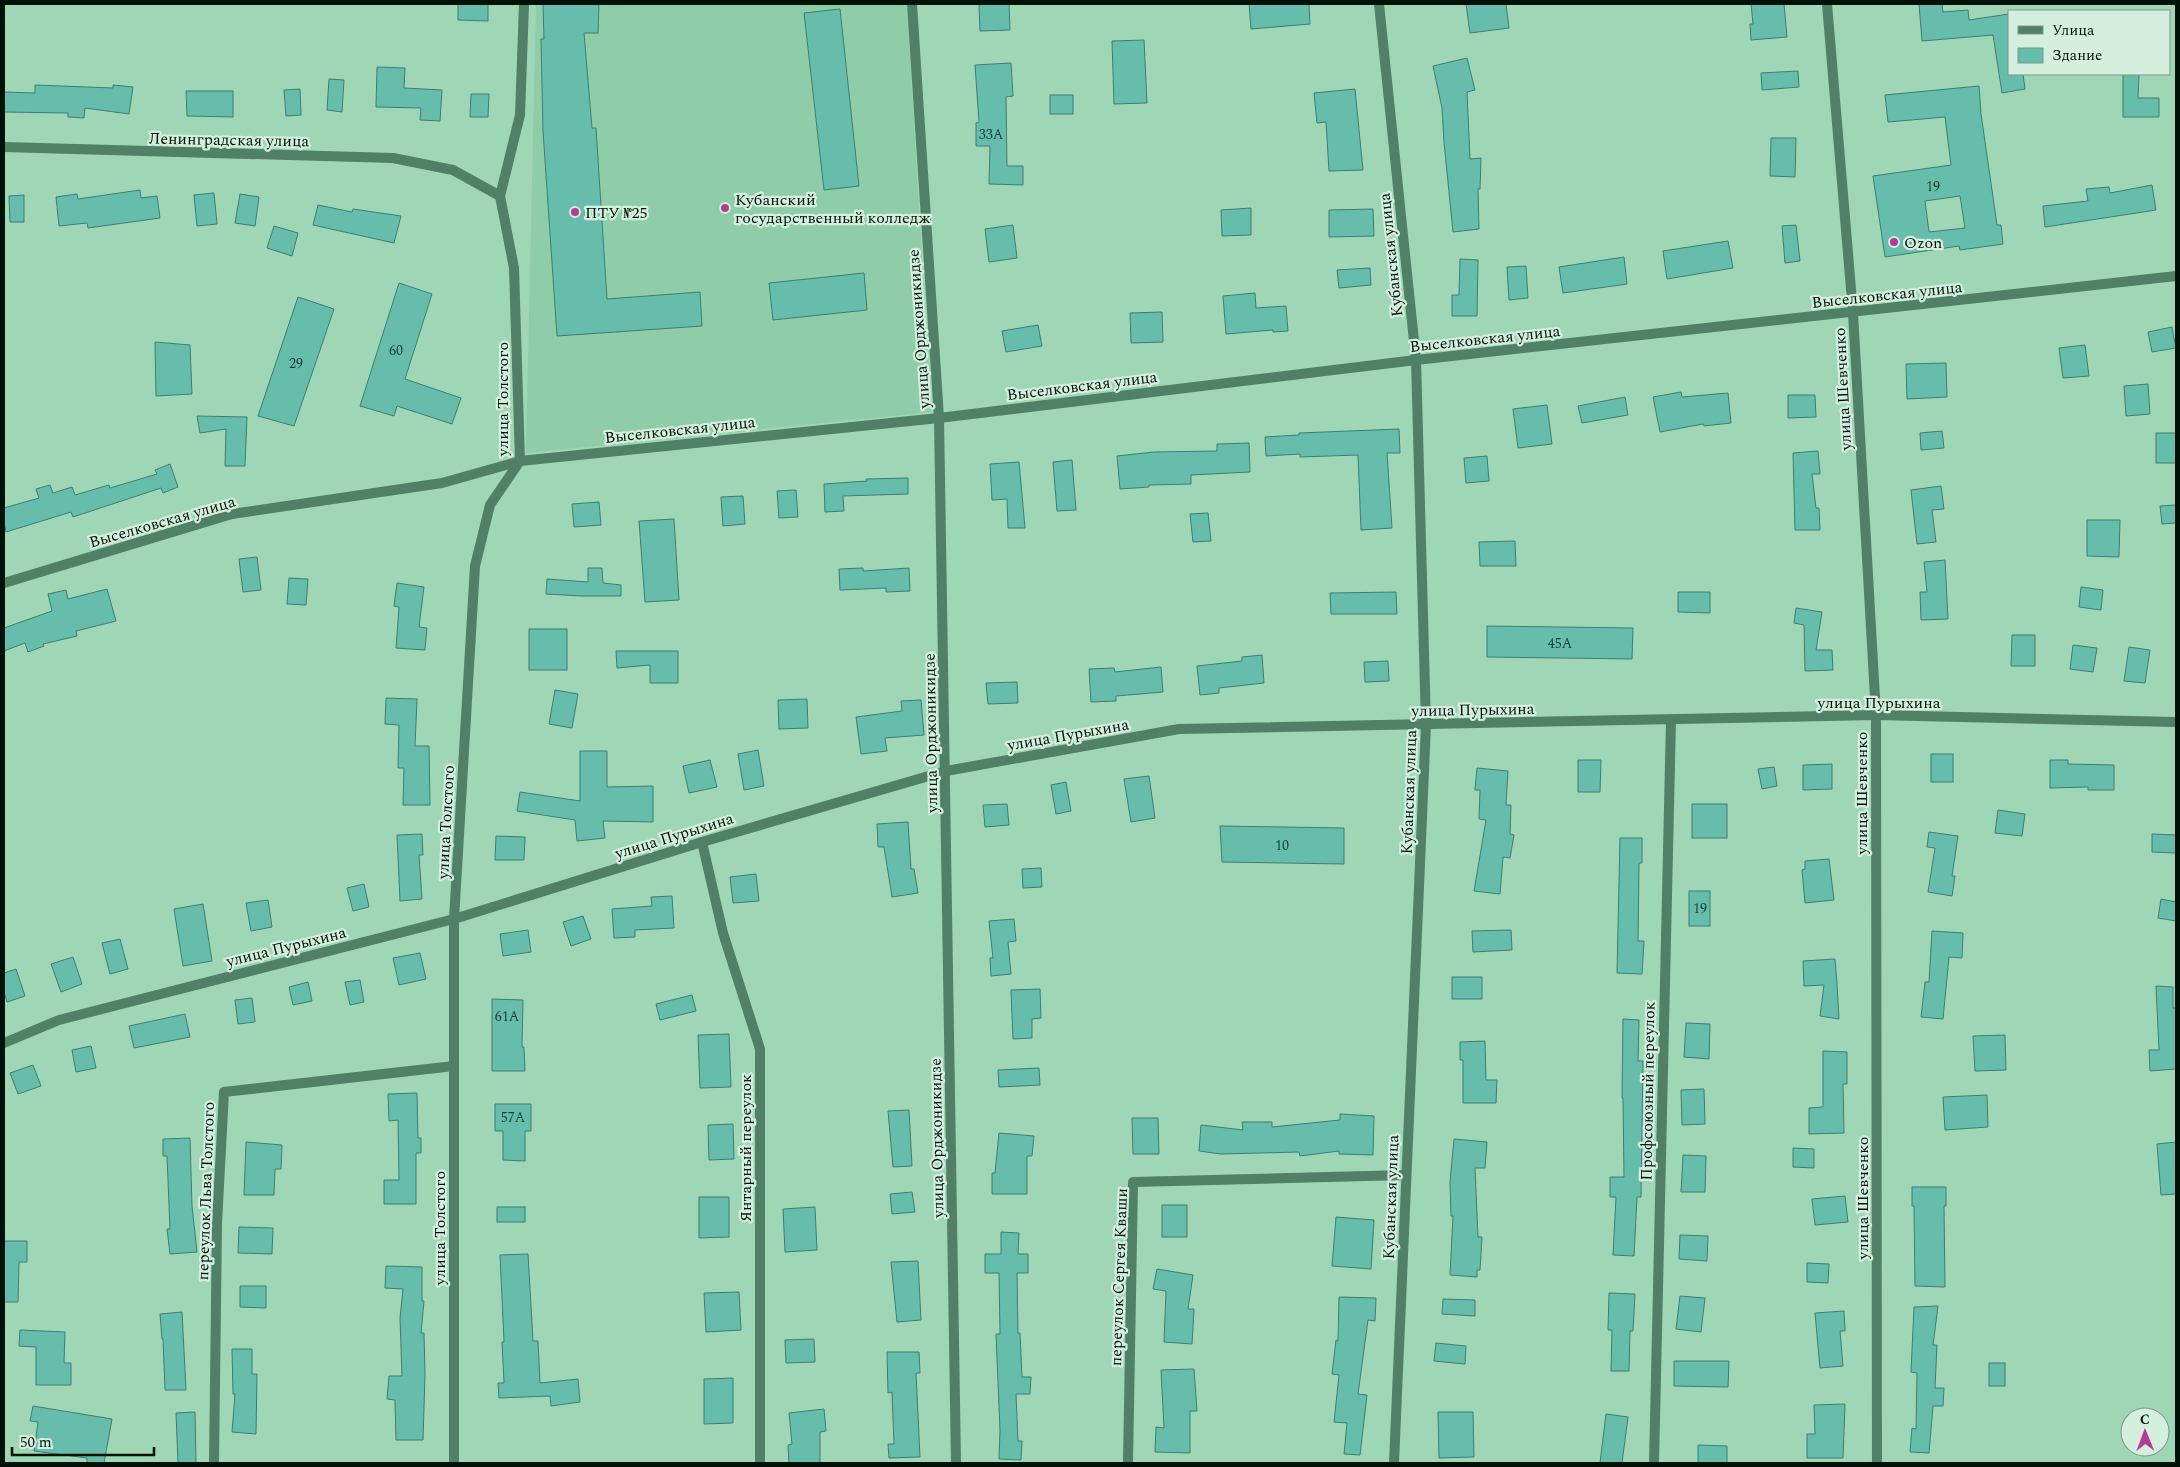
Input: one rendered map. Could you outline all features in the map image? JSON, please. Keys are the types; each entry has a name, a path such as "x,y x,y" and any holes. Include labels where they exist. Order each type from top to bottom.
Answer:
{"street":[{"name":"улица Толстого","path":"454,1463 454,918 475,566 490,505 520,461 514,268 500,196 520,115 524,4"},
{"name":"улица Орджоникидзе","path":"912,4 939,418 956,1463"},
{"name":"Кубанская улица","path":"1378,4 1416,360 1426,725 1394,1463"},
{"name":"улица Шевченко","path":"1827,4 1853,313 1876,715 1877,1463"},
{"name":"Ленинградская улица","path":"4,147 393,158 453,170 500,196"},
{"name":"Выселковская улица","path":"4,583 232,514 442,483 520,461 939,418 1416,360 2176,276"},
{"name":"улица Пурыхина","path":"4,1043 59,1020 454,918 702,842 946,771 1179,729 1876,715 2176,722"},
{"name":"Профсоюзный переулок","path":"1654,1463 1670,720"},
{"name":"Янтарный переулок","path":"702,842 723,933 760,1049 760,1463"},
{"name":"переулок Льва Толстого","path":"214,1463 217,1222 224,1092 454,1066"},
{"name":"переулок Сергея Кваши","path":"1128,1463 1133,1182 1406,1175"}],"shaded area":[{"name":"Кубанский государственный колледж","path":"536,4 907,4 931,412 526,453"}],"building":[{"path":"458,4 488,4 488,21 458,20"},
{"name":"ПТУ №25","path":"543,4 599,4 598,33 584,33 592,128 596,128 607,299 700,292 702,326 557,336 543,131 541,39 544,39"},
{"path":"979,4 1009,4 1010,30 980,31"},
{"path":"1249,4 1309,4 1310,24 1251,29"},
{"path":"1466,4 1506,4 1509,28 1470,33"},
{"path":"1751,4 1784,4 1787,37 1751,40 1750,24 1753,24"},
{"path":"1919,4 1942,4 1943,12 1968,10 1969,20 2008,14 2008,75 2023,75 2025,89 2002,93 1993,35 1922,41"},
{"path":"840,9 859,186 824,190 804,13"},
{"path":"1144,40 1147,103 1114,104 1112,41"},
{"path":"1467,58 1475,90 1467,92 1470,159 1481,158 1480,189 1478,189 1479,229 1453,232 1442,108 1433,66"},
{"path":"1011,63 1013,96 1006,97 1007,166 1023,166 1023,185 989,184 990,146 976,146 976,123 979,122 975,65"},
{"path":"377,67 405,68 404,88 442,90 440,121 420,120 421,108 376,107"},
{"path":"1798,71 1799,87 1762,90 1761,73"},
{"path":"2123,75 2139,75 2138,98 2159,98 2159,117 2123,117"},
{"path":"329,79 344,80 342,112 327,110"},
{"path":"35,85 113,88 113,85 133,87 129,114 85,108 84,118 68,117 68,113 4,112 4,92 35,93"},
{"path":"1979,86 1981,114 1997,225 2001,225 2003,244 1960,250 1959,246 1885,257 1873,176 1951,165 1945,117 1888,122 1885,95","holes":["1960,196 1965,228 1929,232 1925,201"]},
{"path":"300,89 301,115 286,116 284,90"},
{"path":"1355,89 1363,170 1329,171 1326,122 1317,123 1314,93"},
{"path":"186,91 233,91 233,117 187,116"},
{"path":"471,94 489,94 488,117 470,117"},
{"path":"1050,95 1073,95 1073,114 1050,114"},
{"path":"1771,138 1796,138 1795,177 1770,176"},
{"path":"2152,185 2156,210 2045,227 2043,206 2088,201 2086,189 2109,187 2110,193"},
{"path":"140,190 141,198 157,196 160,218 88,228 87,223 59,226 56,197 77,194 78,199"},
{"path":"214,193 217,224 197,226 194,195"},
{"path":"240,194 259,197 255,226 235,223"},
{"path":"24,195 24,222 10,222 9,196"},
{"path":"318,205 352,212 353,209 401,216 394,243 313,225"},
{"path":"1251,208 1251,235 1222,236 1221,210"},
{"path":"1373,209 1374,236 1329,237 1329,210"},
{"path":"1013,225 1017,258 989,262 985,229"},
{"path":"1796,225 1800,261 1785,263 1782,226"},
{"path":"274,226 298,233 292,256 267,248"},
{"path":"1728,241 1733,268 1667,279 1663,251"},
{"path":"1624,257 1627,284 1563,293 1559,267"},
{"path":"1460,259 1478,260 1477,316 1452,316 1452,295 1459,295"},
{"path":"1526,266 1528,298 1509,300 1507,267"},
{"path":"1370,268 1371,285 1339,288 1337,270"},
{"path":"864,273 867,310 773,320 769,283"},
{"path":"399,283 432,294 405,379 461,398 452,424 397,406 394,416 360,406"},
{"path":"1255,293 1256,308 1286,306 1288,331 1273,332 1273,330 1226,334 1223,296"},
{"path":"298,297 334,309 294,426 258,416"},
{"path":"1162,312 1163,342 1131,343 1130,313"},
{"path":"1038,325 1042,346 1006,352 1002,331"},
{"path":"2172,327 2176,348 2152,352 2148,332"},
{"path":"155,342 190,345 192,394 156,396"},
{"path":"2085,345 2089,376 2063,378 2059,348"},
{"path":"1946,363 1947,397 1907,399 1906,364"},
{"path":"2148,384 2150,414 2126,416 2124,386"},
{"path":"1681,392 1682,397 1728,393 1731,423 1704,426 1703,424 1660,432 1653,397"},
{"path":"1788,395 1815,395 1816,417 1788,418"},
{"path":"1625,397 1628,415 1582,423 1578,406"},
{"path":"1547,405 1552,444 1518,448 1513,409"},
{"path":"197,416 247,417 245,466 225,466 226,429 200,433"},
{"path":"1399,429 1400,453 1387,453 1392,528 1361,530 1358,455 1300,457 1300,454 1266,456 1265,437 1299,435 1299,433"},
{"path":"1942,431 1944,448 1921,450 1920,433"},
{"path":"2156,433 2176,433 2176,463 2156,463"},
{"path":"1249,443 1250,472 1191,475 1191,484 1149,485 1149,487 1120,489 1117,456 1154,452 1217,451 1217,444"},
{"path":"1818,451 1820,474 1812,474 1816,508 1819,508 1820,530 1795,530 1793,453"},
{"path":"1487,456 1489,481 1466,483 1464,458"},
{"path":"1072,460 1076,510 1057,511 1053,462"},
{"path":"1019,462 1025,528 1008,528 1007,499 992,500 990,464"},
{"path":"170,464 178,487 163,493 161,488 73,517 71,512 6,532 4,508 39,498 36,489 50,485 53,493 72,487 75,495 109,485 110,488 157,474 155,470"},
{"path":"908,478 908,494 843,496 844,511 825,512 824,484 867,481 866,479"},
{"path":"1941,486 1944,509 1932,510 1936,542 1917,544 1911,490"},
{"path":"796,490 798,517 779,518 777,491"},
{"path":"743,496 745,524 723,526 721,497"},
{"path":"599,502 601,525 574,527 572,504"},
{"path":"2176,505 2176,523 2162,524 2160,506"},
{"path":"1208,513 1211,541 1193,542 1190,514"},
{"path":"674,519 679,600 645,602 639,521"},
{"path":"2087,520 2120,520 2119,557 2087,556"},
{"path":"1515,541 1516,566 1480,566 1479,542"},
{"path":"257,557 261,590 243,592 239,559"},
{"path":"1945,560 1948,619 1921,620 1920,592 1927,592 1924,562"},
{"path":"588,568 602,568 603,583 621,585 621,596 546,594 547,579 588,582"},
{"path":"863,568 863,571 909,568 910,591 886,592 886,588 840,590 839,569"},
{"path":"289,578 308,579 306,605 287,604"},
{"path":"397,583 424,587 419,627 427,628 425,650 396,648 399,607 394,606"},
{"path":"2081,587 2103,590 2101,610 2079,607"},
{"path":"107,589 116,621 76,631 77,636 43,644 44,646 28,652 25,643 4,651 4,628 52,611 48,594 66,590 68,599"},
{"path":"1396,592 1397,614 1331,614 1330,593"},
{"path":"1678,592 1710,592 1710,613 1678,612"},
{"path":"1796,608 1822,612 1816,650 1832,650 1833,670 1805,671 1804,625 1794,623"},
{"path":"1487,626 1633,628 1632,659 1487,657"},
{"path":"529,629 567,629 567,670 529,670"},
{"path":"2012,635 2035,635 2035,666 2011,666"},
{"path":"2073,645 2097,648 2093,672 2070,669"},
{"path":"2129,647 2150,650 2145,683 2124,681"},
{"path":"616,651 678,651 678,683 650,683 650,665 617,668"},
{"path":"1262,655 1264,683 1219,688 1219,693 1200,695 1197,666 1242,661 1242,657"},
{"path":"1388,661 1389,681 1365,682 1364,662"},
{"path":"1161,667 1163,692 1116,696 1116,701 1091,702 1089,669 1114,668 1115,672"},
{"path":"1017,682 1018,703 988,704 986,683"},
{"path":"555,690 578,694 572,728 549,724"},
{"path":"386,698 417,699 415,746 429,746 430,805 403,805 404,768 398,768 399,725 385,724"},
{"path":"807,699 808,728 779,729 778,700"},
{"path":"921,700 924,735 885,738 887,751 861,754 856,717 902,711 901,701"},
{"path":"758,750 764,786 744,790 738,754"},
{"path":"580,751 607,751 607,787 653,786 653,822 603,821 605,838 577,841 575,820 517,811 520,792 580,801"},
{"path":"1931,754 1953,754 1953,782 1931,782"},
{"path":"710,760 717,787 689,793 683,766"},
{"path":"1578,760 1601,760 1600,792 1578,792"},
{"path":"2050,760 2068,760 2068,764 2114,765 2114,790 2088,790 2088,787 2050,788"},
{"path":"1832,764 1832,789 1803,790 1803,765"},
{"path":"1774,767 1777,786 1762,789 1758,769"},
{"path":"1477,768 1508,771 1506,805 1511,805 1510,834 1514,835 1510,858 1503,857 1500,894 1474,891 1486,820 1479,819 1480,790 1475,790"},
{"path":"1149,776 1155,818 1131,822 1124,779"},
{"path":"1066,782 1071,811 1056,814 1051,785"},
{"path":"1007,804 1009,825 985,827 983,805"},
{"path":"1692,804 1727,804 1727,838 1692,838"},
{"path":"1998,810 2025,814 2022,836 1995,833"},
{"path":"908,822 911,869 914,869 918,893 892,897 884,847 878,847 877,824"},
{"path":"1220,826 1344,828 1344,864 1222,862"},
{"path":"1929,832 1958,836 1952,876 1955,876 1952,896 1928,892 1935,848 1927,847"},
{"path":"422,834 423,855 419,855 422,899 400,901 397,835"},
{"path":"2152,834 2176,835 2176,853 2152,852"},
{"path":"496,836 525,837 524,860 495,860"},
{"path":"1620,838 1642,838 1642,863 1639,863 1638,941 1644,941 1642,974 1617,973"},
{"path":"1829,859 1834,900 1805,903 1802,870 1805,869 1805,861"},
{"path":"1041,868 1042,887 1023,888 1022,869"},
{"path":"756,874 759,901 733,903 730,877"},
{"path":"364,884 369,907 353,911 347,888"},
{"path":"1689,891 1710,891 1710,926 1689,926"},
{"path":"672,896 674,928 635,930 635,937 614,938 612,909 652,906 651,897"},
{"path":"2161,899 2176,902 2176,921 2158,918"},
{"path":"268,900 272,927 251,931 246,903"},
{"path":"203,904 212,961 183,966 174,909"},
{"path":"583,916 591,939 571,946 563,922"},
{"path":"1014,919 1016,941 1008,942 1011,974 991,976 990,958 993,958 989,921"},
{"path":"528,930 531,952 503,956 500,934"},
{"path":"1511,930 1512,950 1473,952 1472,931"},
{"path":"1932,931 1963,933 1962,958 1949,957 1943,1019 1921,1017 1925,982 1929,982"},
{"path":"120,939 128,969 110,974 102,943"},
{"path":"420,953 426,979 399,985 393,958"},
{"path":"73,957 82,984 61,992 51,964"},
{"path":"1835,959 1839,1019 1820,1016 1824,985 1804,986 1803,961"},
{"path":"16,969 25,996 7,1002 4,992 4,973"},
{"path":"1452,977 1482,977 1482,999 1452,999"},
{"path":"360,980 364,1002 350,1005 345,982"},
{"path":"308,982 312,1001 293,1005 289,987"},
{"path":"2156,986 2173,987 2173,1008 2176,1008 2176,1069 2150,1071 2149,1050 2159,1050"},
{"path":"1040,989 1041,1018 1032,1019 1032,1038 1013,1039 1011,990"},
{"path":"692,995 696,1011 660,1020 656,1004"},
{"path":"252,998 255,1022 238,1024 235,1000"},
{"path":"492,999 523,1000 522,1047 524,1047 525,1071 492,1071"},
{"path":"185,1014 190,1037 134,1048 129,1026"},
{"path":"1623,1019 1639,1020 1638,1061 1643,1061 1641,1197 1637,1197 1634,1256 1613,1255 1616,1197 1610,1197 1610,1177 1624,1177"},
{"path":"1686,1023 1710,1024 1709,1059 1684,1057"},
{"path":"729,1034 731,1087 700,1088 698,1035"},
{"path":"2005,1035 2006,1070 1975,1071 1973,1036"},
{"path":"1485,1041 1486,1080 1497,1080 1496,1103 1463,1103 1463,1060 1460,1060 1460,1042"},
{"path":"91,1046 96,1068 76,1072 72,1050"},
{"path":"1823,1051 1847,1052 1847,1084 1843,1084 1844,1133 1809,1134 1809,1108 1823,1107"},
{"path":"33,1065 41,1086 18,1094 10,1073"},
{"path":"1039,1068 1040,1085 999,1087 998,1070"},
{"path":"1704,1089 1705,1124 1682,1125 1681,1090"},
{"path":"417,1093 418,1138 421,1138 421,1153 416,1153 416,1204 384,1204 384,1180 399,1180 398,1120 389,1121 388,1094"},
{"path":"1987,1095 1988,1127 1945,1130 1943,1097"},
{"path":"495,1104 531,1104 531,1131 525,1131 525,1161 503,1160 503,1131 495,1131"},
{"path":"909,1110 912,1166 893,1167 888,1111"},
{"path":"1340,1114 1374,1116 1373,1155 1339,1154 1339,1151 1300,1156 1299,1152 1221,1154 1199,1151 1201,1125 1243,1130 1242,1122 1272,1122 1272,1127 1340,1120"},
{"path":"1132,1118 1158,1118 1159,1154 1133,1154"},
{"path":"733,1124 734,1159 709,1160 708,1125"},
{"path":"999,1133 1034,1136 1032,1156 1027,1156 1027,1194 992,1194 992,1173 995,1173"},
{"path":"190,1138 192,1206 197,1252 170,1254 167,1229 170,1229 167,1156 163,1156 163,1139"},
{"path":"1454,1139 1487,1142 1485,1168 1475,1168 1478,1237 1482,1237 1480,1270 1477,1270 1477,1277 1450,1275 1453,1216 1451,1216 1450,1182"},
{"path":"246,1142 282,1145 281,1169 275,1169 274,1195 244,1195"},
{"path":"2176,1142 2176,1194 2161,1195 2157,1144"},
{"path":"1793,1148 1814,1149 1814,1168 1793,1167"},
{"path":"1683,1155 1706,1156 1705,1192 1681,1192"},
{"path":"1912,1187 1946,1187 1946,1206 1944,1206 1945,1287 1915,1286"},
{"path":"912,1192 915,1212 892,1214 890,1194"},
{"path":"1845,1196 1848,1222 1815,1225 1812,1199"},
{"path":"699,1197 729,1197 729,1237 699,1238"},
{"path":"1162,1205 1187,1205 1187,1237 1162,1237"},
{"path":"497,1207 525,1207 525,1222 497,1222"},
{"path":"815,1207 817,1250 785,1252 783,1209"},
{"path":"1336,1217 1374,1220 1371,1269 1332,1266"},
{"path":"239,1227 273,1228 272,1254 238,1253"},
{"path":"1001,1232 1019,1233 1018,1254 1028,1254 1028,1273 1017,1273 1018,1333 1020,1333 1022,1377 1031,1377 1030,1394 1016,1394 1018,1441 1022,1441 1021,1460 999,1459 1000,1430 996,1334 1000,1334 999,1273 985,1273 985,1254 1001,1254"},
{"path":"1680,1235 1708,1236 1707,1261 1679,1259"},
{"path":"4,1241 27,1241 27,1262 19,1262 18,1302 4,1302"},
{"path":"528,1254 533,1341 538,1341 540,1383 578,1379 580,1402 551,1406 550,1396 499,1398 498,1383 504,1383 500,1255"},
{"path":"918,1261 921,1320 897,1322 891,1262"},
{"path":"1807,1263 1829,1264 1828,1283 1807,1282"},
{"path":"386,1266 422,1267 422,1301 424,1301 421,1333 424,1333 425,1375 423,1440 396,1440 395,1400 387,1399 389,1376 402,1376 400,1318 403,1289 385,1288"},
{"path":"1157,1269 1193,1275 1188,1309 1194,1309 1192,1344 1164,1342 1166,1291 1153,1289"},
{"path":"240,1286 266,1286 266,1308 240,1307"},
{"path":"739,1292 741,1330 706,1332 704,1293"},
{"path":"1609,1293 1635,1294 1633,1331 1630,1331 1629,1371 1611,1371 1612,1330 1608,1330"},
{"path":"1680,1296 1705,1298 1701,1332 1676,1329"},
{"path":"1339,1297 1376,1298 1375,1321 1368,1320 1358,1394 1367,1395 1360,1455 1344,1454 1347,1423 1334,1422 1339,1375 1332,1374 1336,1340 1338,1341"},
{"path":"1443,1299 1475,1300 1475,1316 1442,1314"},
{"path":"1938,1306 1933,1345 1937,1345 1935,1388 1944,1388 1943,1406 1933,1406 1929,1453 1910,1452 1912,1428 1916,1429 1917,1373 1911,1372 1914,1307"},
{"path":"1844,1311 1845,1331 1840,1331 1843,1366 1820,1368 1815,1313"},
{"path":"182,1312 186,1390 165,1390 160,1314"},
{"path":"20,1330 65,1332 64,1363 71,1363 71,1385 36,1385 36,1347 19,1346"},
{"path":"814,1339 815,1362 786,1363 785,1340"},
{"path":"1436,1343 1466,1346 1465,1364 1434,1361"},
{"path":"232,1349 252,1349 252,1374 257,1374 256,1434 232,1432 235,1394 233,1394"},
{"path":"887,1352 919,1352 920,1373 916,1373 920,1457 889,1458 888,1444 894,1444 892,1392 888,1393"},
{"path":"1674,1361 1729,1361 1728,1387 1674,1386"},
{"path":"1989,1363 2005,1363 2005,1386 1989,1386"},
{"path":"1194,1369 1197,1411 1190,1411 1190,1453 1155,1452 1156,1427 1164,1428 1161,1370"},
{"path":"733,1378 733,1423 704,1424 704,1379"},
{"path":"1845,1404 1843,1458 1807,1458 1807,1434 1815,1434 1814,1405"},
{"path":"33,1406 112,1419 104,1463 87,1463 87,1458 34,1451 38,1422 30,1421"},
{"path":"824,1409 826,1431 820,1432 820,1463 789,1463 788,1445 792,1444 789,1413"},
{"path":"195,1412 196,1463 178,1463 176,1413"},
{"path":"1438,1412 1473,1412 1474,1457 1439,1458"},
{"path":"1606,1414 1628,1417 1622,1463 1600,1463"},
{"path":"1698,1445 1727,1446 1727,1463 1698,1463"}],"place":[{"name":"Кубанский государственный колледж","path":"725,208"},
{"name":"ПТУ №25","path":"575,212"},
{"name":"Ozon","path":"1894,242"}]}
